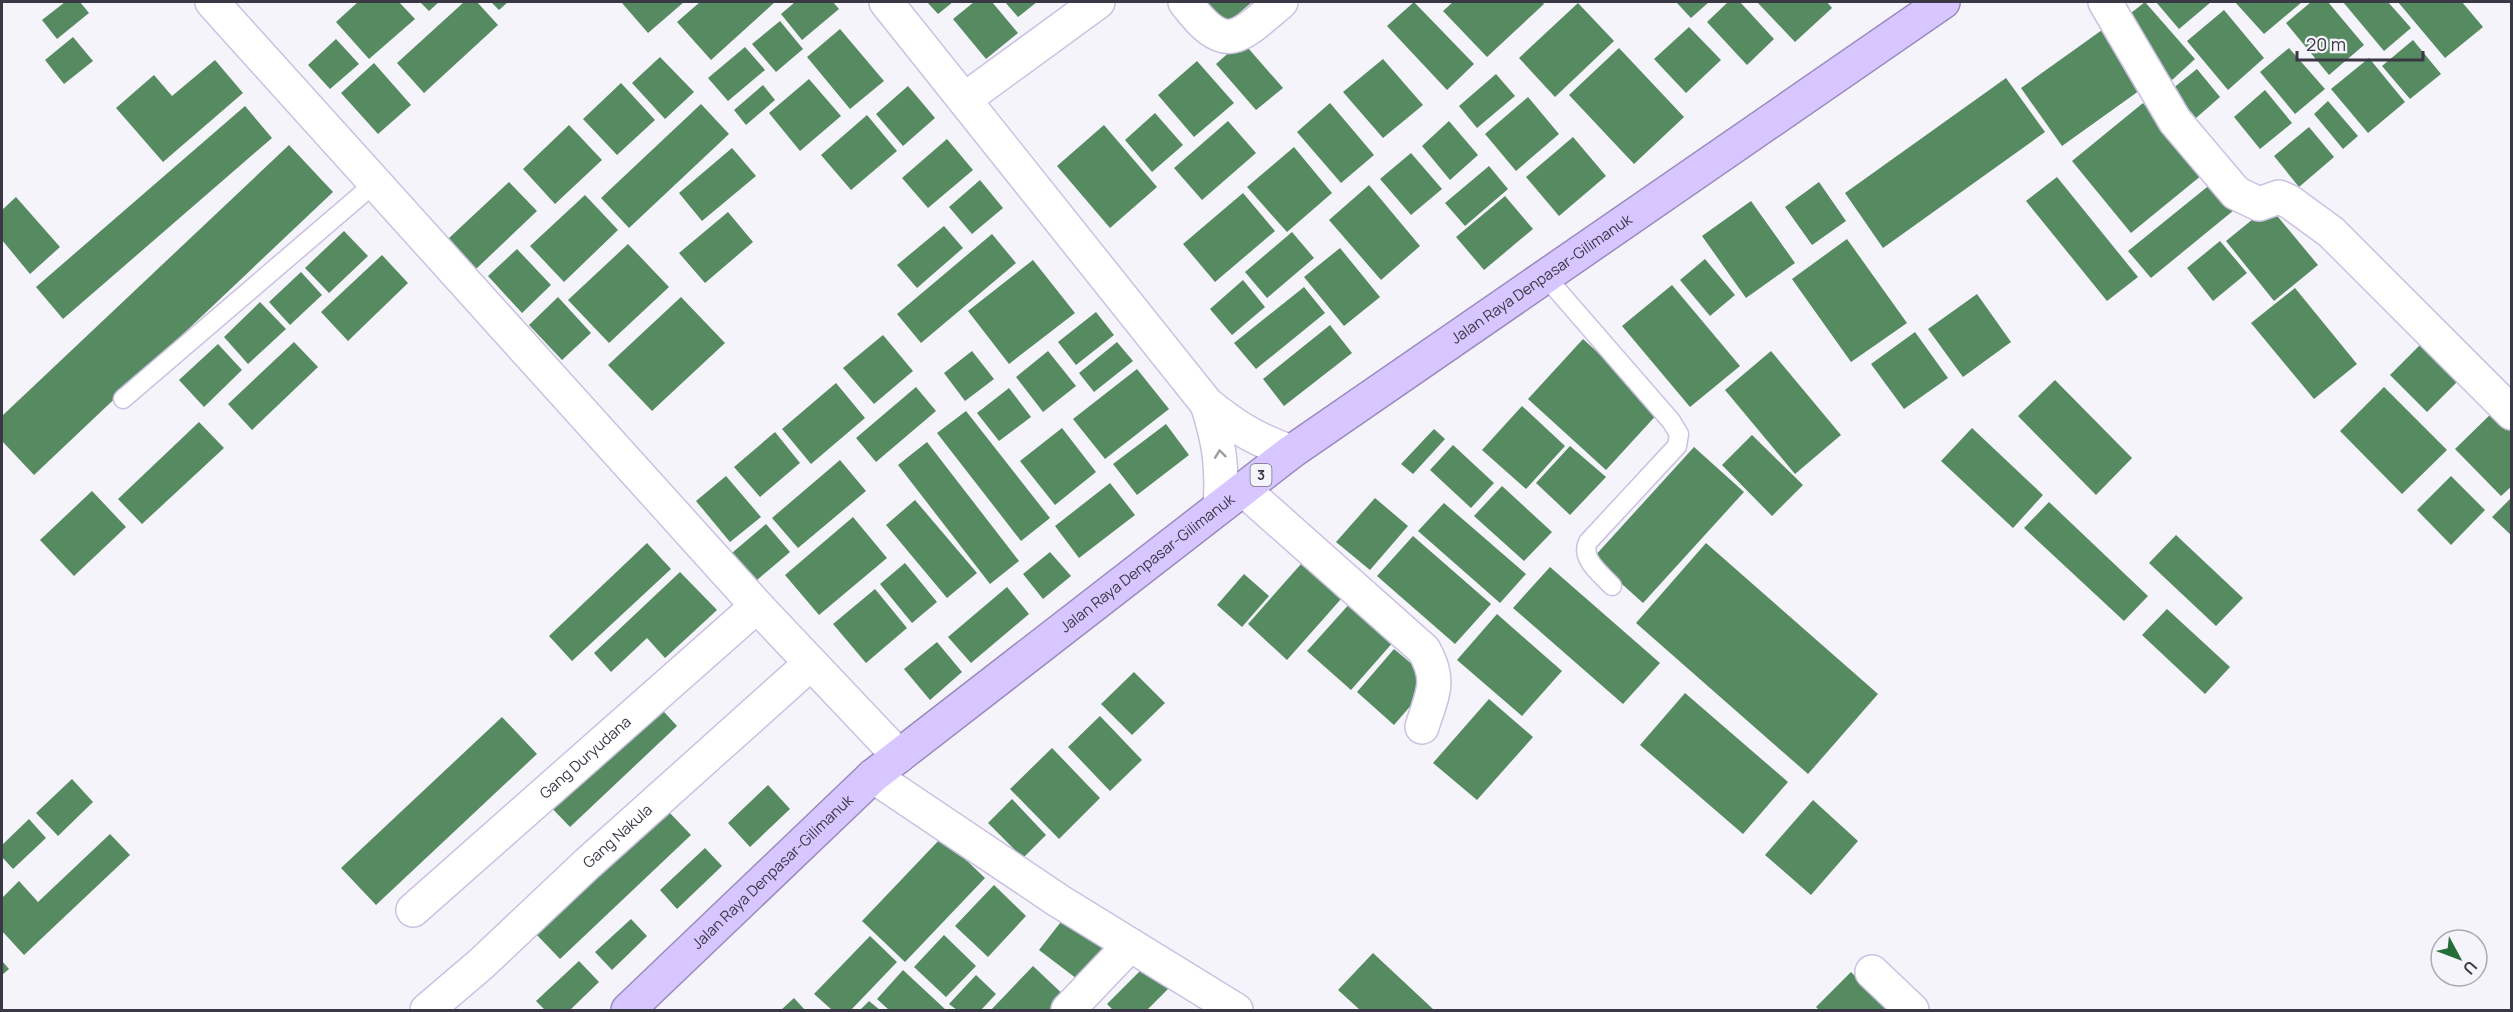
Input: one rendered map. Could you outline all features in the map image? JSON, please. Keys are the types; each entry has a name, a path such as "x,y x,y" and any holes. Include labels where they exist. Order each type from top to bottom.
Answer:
{"highway":[{"name":"Jalan Raya Denpasar-Gilimanuk","path":"628,1011 873,776 1231,498 1291,452 1943,2"}],"street":[{"path":"212,2 757,606 899,756"},
{"path":"886,2 1207,404 1238,428 1291,452"},
{"path":"965,99 1098,2"},
{"path":"1185,2 1200,22 1214,34 1227,38 1243,34 1281,2"},
{"path":"2104,2 2175,121 2236,193 2259,204 2279,197 2331,232 2511,413"},
{"path":"1207,404 1218,437 1221,460 1231,498 1424,650 1434,668 1435,686 1422,727"},
{"name":"Gang Duryudana","path":"413,910 757,606"},
{"name":"Gang Nakula","path":"427,1011 810,664"},
{"path":"873,776 1059,901 1236,1011"},
{"path":"1068,1011 1130,945"},
{"path":"1872,972 1912,1011"}],"lane":[{"path":"123,399 375,183"},
{"path":"1545,276 1671,421 1679,434 1677,446 1588,542 1585,549 1586,556 1612,586"}],"building":[{"path":"65,2 80,2 89,13 57,39 42,20"},
{"path":"358,2 399,2 415,19 369,59 336,22"},
{"path":"420,2 439,2 429,11"},
{"path":"464,2 477,2 498,25 424,93 397,63"},
{"path":"491,2 508,2 499,10"},
{"path":"684,2 648,33 622,3"},
{"path":"700,2 775,2 711,60 677,22"},
{"path":"795,2 833,2 839,9 802,40 781,14"},
{"path":"927,2 953,2 938,14"},
{"path":"974,2 992,2 1018,33 986,59 953,19"},
{"path":"1005,2 1037,2 1018,17"},
{"path":"1193,2 1252,2 1218,31"},
{"path":"1414,2 1474,64 1447,90 1387,26"},
{"path":"1453,2 1542,2 1544,4 1487,57 1443,11"},
{"path":"1676,2 1709,2 1691,18"},
{"path":"1728,2 1740,2 1774,39 1747,65 1707,22"},
{"path":"1757,2 1827,2 1832,8 1795,42"},
{"path":"2145,2 2195,59 2172,80 2122,20"},
{"path":"2156,2 2211,2 2179,29"},
{"path":"2235,2 2302,2 2264,34"},
{"path":"2311,2 2328,2 2364,45 2329,75 2286,23"},
{"path":"2343,2 2388,2 2411,28 2384,51"},
{"path":"2398,2 2462,2 2483,27 2445,58"},
{"path":"1578,3 1614,41 1555,97 1519,58"},
{"path":"2224,10 2264,58 2228,90 2187,41"},
{"path":"780,21 803,49 776,72 752,44"},
{"path":"1689,27 1721,60 1686,93 1654,59"},
{"path":"840,29 884,81 850,109 807,57"},
{"path":"2102,30 2143,88 2062,146 2021,88"},
{"path":"73,37 93,61 64,84 45,60"},
{"path":"336,39 359,64 330,89 308,65"},
{"path":"2413,40 2441,74 2410,99 2382,66"},
{"path":"1242,41 1283,88 1256,110 1216,64"},
{"path":"745,47 765,70 728,101 708,78"},
{"path":"1619,48 1684,117 1634,164 1569,95"},
{"path":"2289,48 2325,89 2295,114 2260,72"},
{"path":"660,57 694,92 665,119 632,83"},
{"path":"2369,58 2405,102 2368,133 2331,89"},
{"path":"1383,59 1423,105 1383,138 1343,92"},
{"path":"215,60 243,93 163,162 116,108 154,75 172,96"},
{"path":"1197,61 1234,103 1194,137 1158,95"},
{"path":"374,63 411,105 378,134 341,93"},
{"path":"2197,69 2220,97 2196,118 2172,89"},
{"path":"1496,74 1515,96 1477,128 1459,106"},
{"path":"2006,78 2045,132 1883,248 1845,193"},
{"path":"809,79 841,116 800,151 769,113"},
{"path":"621,83 655,120 617,155 583,119"},
{"path":"763,85 775,100 746,125 734,110"},
{"path":"908,86 935,118 903,146 876,114"},
{"path":"2265,90 2292,123 2260,149 2234,117"},
{"path":"1528,97 1559,134 1516,171 1485,134"},
{"path":"2328,101 2358,136 2343,149 2314,114"},
{"path":"1330,103 1374,155 1341,183 1297,132"},
{"path":"2143,103 2202,175 2131,233 2072,161"},
{"path":"701,104 729,134 629,228 601,198"},
{"path":"245,106 272,138 63,319 36,287"},
{"path":"1155,113 1183,145 1152,172 1125,140"},
{"path":"867,115 897,151 851,190 821,155"},
{"path":"1228,121 1256,153 1202,200 1174,168"},
{"path":"1449,121 1478,155 1450,180 1422,146"},
{"path":"569,125 602,160 555,204 523,169"},
{"path":"1104,125 1157,187 1110,228 1057,166"},
{"path":"2309,127 2334,157 2299,187 2274,156"},
{"path":"1573,137 1606,176 1559,216 1526,177"},
{"path":"947,139 973,170 928,208 902,178"},
{"path":"289,145 333,192 34,475 2,441 2,416"},
{"path":"1294,147 1332,193 1287,232 1247,187"},
{"path":"732,148 756,176 702,221 679,193"},
{"path":"1411,153 1442,189 1411,215 1380,179"},
{"path":"1489,166 1508,189 1465,226 1445,203"},
{"path":"2057,177 2138,277 2107,301 2026,201"},
{"path":"2217,179 2239,206 2151,278 2128,251"},
{"path":"980,180 1003,208 972,234 949,207"},
{"path":"509,182 537,211 476,269 448,239"},
{"path":"1819,182 1846,221 1812,245 1785,207"},
{"path":"1369,185 1420,246 1381,280 1329,220"},
{"path":"1243,193 1275,231 1215,282 1183,244"},
{"path":"585,195 618,230 564,282 530,246"},
{"path":"1505,196 1533,229 1484,270 1456,237"},
{"path":"16,197 60,247 30,274 2,240 2,210"},
{"path":"1751,201 1795,263 1746,298 1702,236"},
{"path":"2269,206 2318,265 2274,301 2226,241"},
{"path":"728,212 753,242 705,283 679,253"},
{"path":"944,226 963,248 917,288 897,265"},
{"path":"344,231 368,256 329,293 305,268"},
{"path":"1292,232 1314,258 1267,298 1245,272"},
{"path":"992,234 1016,263 921,343 897,314"},
{"path":"1847,239 1907,323 1851,362 1792,279"},
{"path":"2220,241 2247,273 2213,301 2187,268"},
{"path":"628,244 669,287 609,343 568,300"},
{"path":"1340,248 1380,297 1344,326 1304,277"},
{"path":"517,249 551,285 522,313 488,276"},
{"path":"382,255 408,283 348,341 321,312"},
{"path":"1705,259 1735,295 1710,316 1680,280"},
{"path":"1033,260 1075,313 1009,364 968,311"},
{"path":"301,272 322,295 290,325 269,302"},
{"path":"1243,280 1265,307 1232,335 1210,309"},
{"path":"1672,285 1740,366 1690,407 1622,326"},
{"path":"1304,287 1325,313 1256,369 1234,343"},
{"path":"2295,288 2357,364 2314,399 2251,323"},
{"path":"1977,294 2011,342 1963,377 1928,329"},
{"path":"558,297 591,333 562,360 529,325"},
{"path":"681,297 725,343 652,411 608,365"},
{"path":"260,302 286,329 248,364 224,337"},
{"path":"1096,312 1114,335 1076,365 1058,342"},
{"path":"1330,325 1352,353 1284,406 1263,379"},
{"path":"1915,332 1948,378 1904,409 1871,364"},
{"path":"883,335 913,371 874,404 843,368"},
{"path":"1583,339 1661,410 1606,470 1528,399"},
{"path":"2425,340 2462,377 2427,412 2390,375"},
{"path":"294,342 318,367 252,430 228,404"},
{"path":"1117,342 1133,361 1094,392 1079,373"},
{"path":"218,344 242,370 204,407 179,380"},
{"path":"972,351 994,379 965,401 944,373"},
{"path":"1048,351 1076,386 1043,412 1016,377"},
{"path":"1771,351 1841,435 1795,474 1725,390"},
{"path":"1137,369 1169,409 1105,459 1073,419"},
{"path":"2055,380 2132,458 2096,495 2018,416"},
{"path":"836,383 865,418 811,464 782,429"},
{"path":"916,387 936,411 876,462 856,438"},
{"path":"2384,387 2447,450 2402,494 2340,431"},
{"path":"1009,388 1031,417 999,441 977,413"},
{"path":"1522,406 1565,446 1526,489 1482,450"},
{"path":"2498,407 2512,421 2512,486 2501,496 2455,449"},
{"path":"966,411 1050,518 1021,541 937,433"},
{"path":"199,422 224,448 142,524 118,499"},
{"path":"1166,424 1189,455 1137,495 1113,464"},
{"path":"1062,428 1096,472 1055,505 1020,461"},
{"path":"1972,428 2043,495 2013,528 1941,461"},
{"path":"1434,429 1445,439 1413,474 1401,464"},
{"path":"775,432 800,463 760,497 734,467"},
{"path":"1752,435 1803,485 1772,516 1722,465"},
{"path":"927,442 1019,561 990,584 898,465"},
{"path":"1453,445 1494,483 1471,508 1430,470"},
{"path":"1570,446 1606,477 1570,515 1536,483"},
{"path":"1694,447 1744,492 1643,603 1593,558"},
{"path":"840,460 866,491 798,548 772,518"},
{"path":"726,476 761,517 730,542 696,501"},
{"path":"2451,476 2485,510 2451,545 2417,510"},
{"path":"1110,483 1135,515 1079,558 1055,526"},
{"path":"1502,486 1552,532 1524,561 1474,516"},
{"path":"92,491 126,527 74,576 40,540"},
{"path":"2512,497 2512,536 2492,517"},
{"path":"1375,498 1408,526 1370,570 1336,542"},
{"path":"915,500 977,573 947,598 886,525"},
{"path":"2049,502 2148,596 2124,621 2024,528"},
{"path":"1444,503 1526,574 1500,603 1418,531"},
{"path":"853,517 887,558 819,615 785,575"},
{"path":"766,524 790,552 750,586 726,558"},
{"path":"2176,535 2243,598 2216,626 2149,563"},
{"path":"1413,536 1491,604 1455,644 1377,576"},
{"path":"647,543 671,569 572,661 549,636"},
{"path":"1706,543 1878,694 1808,774 1636,623"},
{"path":"1050,552 1071,576 1043,599 1023,574"},
{"path":"905,563 937,602 912,623 880,584"},
{"path":"1301,564 1341,599 1287,660 1248,624"},
{"path":"1550,567 1660,663 1623,704 1513,608"},
{"path":"680,572 717,610 665,658 647,638 611,672 594,653"},
{"path":"1244,574 1269,596 1242,627 1217,605"},
{"path":"1007,587 1029,614 971,663 948,637"},
{"path":"875,589 907,628 866,663 833,624"},
{"path":"1352,601 1395,640 1351,690 1307,651"},
{"path":"2167,609 2230,667 2205,694 2142,635"},
{"path":"1497,614 1562,671 1522,716 1457,660"},
{"path":"937,642 962,672 930,700 904,669"},
{"path":"1394,649 1432,681 1394,725 1357,692"},
{"path":"1134,672 1165,703 1132,735 1101,704"},
{"path":"1685,693 1788,782 1743,834 1640,745"},
{"path":"1489,699 1533,737 1477,800 1433,763"},
{"path":"654,701 677,726 570,827 547,803"},
{"path":"1100,716 1142,760 1110,791 1068,747"},
{"path":"502,717 537,754 376,905 341,868"},
{"path":"1052,748 1100,798 1059,839 1010,789"},
{"path":"72,779 93,802 58,836 36,813"},
{"path":"768,785 790,809 750,847 728,823"},
{"path":"1012,799 1046,835 1023,858 988,823"},
{"path":"1813,800 1858,841 1811,895 1765,855"},
{"path":"667,810 691,835 560,959 536,934"},
{"path":"29,819 46,838 13,869 2,857 2,845"},
{"path":"110,834 130,855 24,955 2,931 2,898 19,881 38,902"},
{"path":"942,837 985,878 905,962 862,921"},
{"path":"705,848 722,866 677,909 660,890"},
{"path":"994,885 1026,916 988,957 955,926"},
{"path":"1067,914 1113,950 1085,985 1039,950"},
{"path":"631,919 647,936 612,970 595,952"},
{"path":"944,935 976,966 946,997 914,967"},
{"path":"870,936 897,962 851,1010 832,1010 814,994"},
{"path":"1373,953 1434,1010 1360,1010 1338,990"},
{"path":"2,961 9,969 2,975"},
{"path":"579,961 599,982 570,1010 545,1010 536,1001"},
{"path":"1147,964 1170,987 1147,1010 1113,1010 1107,1004"},
{"path":"1033,966 1069,1000 1059,1010 991,1010"},
{"path":"903,970 946,1010 889,1010 877,999"},
{"path":"1851,972 1889,1010 1819,1010 1816,1007"},
{"path":"976,975 996,994 981,1010 957,1010 949,1004"},
{"path":"794,998 805,1010 781,1010"},
{"path":"869,1001 880,1010 860,1010"}]}
